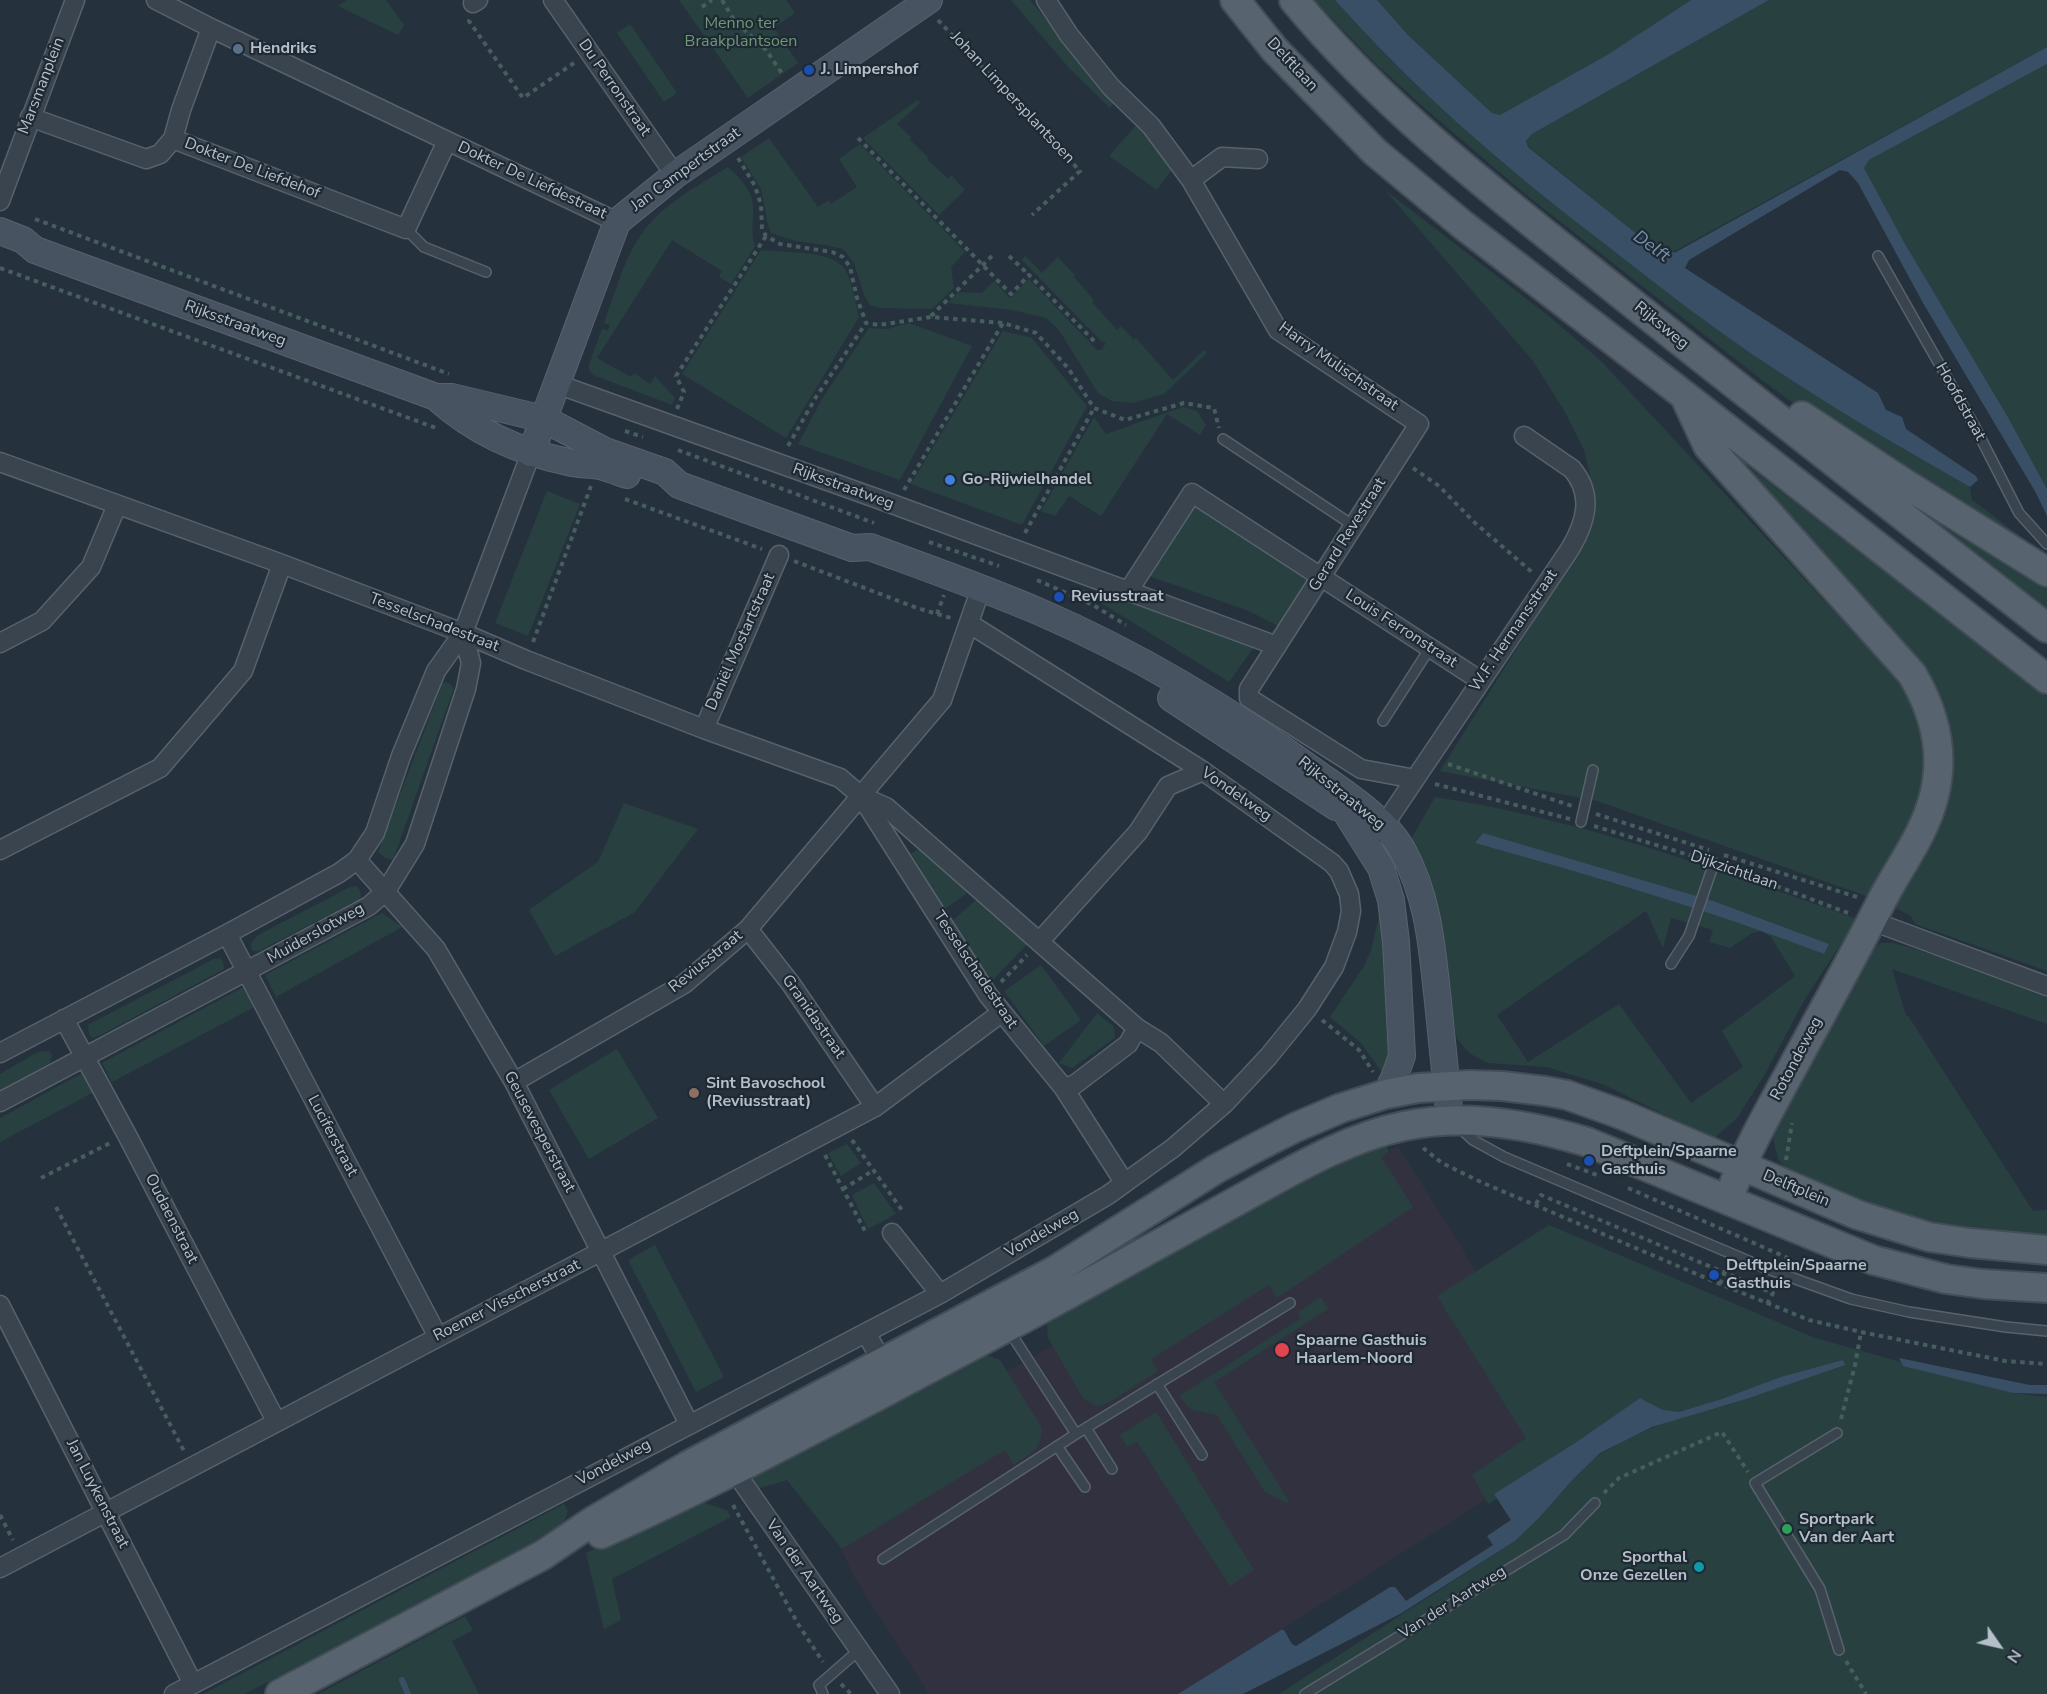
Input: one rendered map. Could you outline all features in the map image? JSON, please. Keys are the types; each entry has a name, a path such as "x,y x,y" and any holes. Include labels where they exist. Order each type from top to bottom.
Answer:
{"main road":[{"name":"Delftlaan","path":"1235,0 1275,50 1375,152 1463,225 1684,395"},
{"name":"Rijksweg","path":"1294,0 1316,26 1394,104 1487,187 1752,398 2047,628"},
{"name":"Jan Campertstraat","path":"531,453 617,222 675,175 926,2"},
{"name":"Rijksstraatweg","path":"0,231 23,240 35,250 436,397 452,397 544,419 605,451 665,472 679,485"},
{"name":"Rijksstraatweg","path":"0,244 19,251 35,250"},
{"path":"1684,395 2047,680"},
{"name":"Rotondeweg","path":"1684,395 1708,446 1900,658 1924,696 1932,718 1937,745 1938,768 1934,795 1919,836 1875,913 1741,1166 1727,1200"},
{"name":"Rijksstraatweg","path":"436,397 448,408 497,439 531,453 570,463 601,466 660,485 679,485 852,548 870,547 976,605 1037,624 1132,673 1347,814 1381,829"},
{"path":"1752,398 1797,412 1904,483 2047,572"},
{"name":"Rijksstraatweg","path":"976,605 1042,613 1139,660 1302,761 1401,848 1422,892 1431,939 1440,1086 1450,1120"},
{"name":"Rijksstraatweg","path":"1347,814 1380,868 1391,900 1396,942 1402,1056 1386,1094"},
{"path":"280,1694 543,1555 658,1509 727,1460 883,1363 1000,1315 1054,1270 1216,1169 1255,1148 1341,1108 1386,1094 1440,1086"},
{"name":"Delftplein","path":"1440,1086 1502,1086 1545,1090 1567,1095 1623,1114 1858,1215 1929,1237 2047,1250"},
{"path":"727,1460 1000,1315 1308,1162 1375,1134 1406,1126 1450,1120 1488,1120 1563,1134 1873,1260 1914,1272 1983,1284 2047,1288"}],"street":[{"name":"Marsmanplein","path":"0,201 5,171 30,117 75,0"},
{"name":"Dokter De Liefdestraat","path":"156,0 617,222"},
{"name":"Du Perronstraat","path":"553,0 675,175"},
{"name":"Harry Mulischstraat","path":"1046,0 1076,44 1111,87 1151,126 1191,180 1278,330 1419,424"},
{"name":"Dokter De Liefdehof","path":"211,28 181,110 173,139 406,229"},
{"path":"30,117 146,159 160,154 173,139"},
{"name":"Dokter De Liefdestraat","path":"406,229 447,141"},
{"path":"1191,180 1222,157 1258,159"},
{"name":"Rijksstraatweg","path":"557,384 1129,590 1277,646 1249,689 1249,698 1361,769 1415,779"},
{"name":"Gerard Revestraat","path":"1277,646 1419,424"},
{"name":"W.F. Hermansstraat","path":"1381,829 1570,549 1582,526 1585,517 1585,493 1577,476 1572,469 1524,436"},
{"path":"0,1053 227,934 339,873 357,860 375,833 401,756 435,671 462,633 531,453"},
{"name":"Tesselschadestraat","path":"0,462 282,564 704,729 840,778 861,796 886,807 1137,1028 1161,1043 1224,1104"},
{"path":"1129,590 1192,493 1322,577"},
{"path":"0,643 42,621 91,567 117,505"},
{"name":"Daniël Mostartstraat","path":"704,729 779,555"},
{"path":"0,850 160,768 243,671 282,564"},
{"name":"Louis Ferronstraat","path":"1322,577 1480,681"},
{"name":"Vondelweg","path":"174,1694 940,1294 1108,1195 1173,1148 1224,1104 1268,1058 1318,992 1343,949 1351,911 1344,881 1332,863 976,605"},
{"name":"Reviusstraat","path":"514,1082 684,984 748,929 942,700 976,605"},
{"name":"Muiderslotweg","path":"0,1102 369,906 386,891 415,844 466,689 471,663 462,633"},
{"path":"1039,942 1138,832 1168,786 1203,771"},
{"name":"Tesselschadestraat","path":"861,796 988,995 1063,1087 1124,1182"},
{"name":"Geusevesperstraat","path":"357,860 436,949 514,1082 689,1424"},
{"path":"1875,913 2047,986"},
{"name":"Granidastraat","path":"748,929 791,984 875,1107"},
{"name":"Luciferstraat","path":"227,934 438,1337"},
{"name":"Roemer Visscherstraat","path":"0,1568 875,1107 1001,1013"},
{"name":"Oudaenstraat","path":"64,1019 276,1421"},
{"path":"1063,1087 1074,1085 1128,1044 1137,1028"},
{"path":"892,1233 940,1294"},
{"name":"Jan Luykenstraat","path":"0,1305 193,1684"},
{"path":"866,1333 883,1363"},
{"name":"Van der Aartweg","path":"727,1460 890,1694"}],"lane":[{"path":"406,229 424,247 486,272"},
{"name":"Hoofdstraat","path":"1878,256 1975,427 2019,513 2047,544"},
{"path":"1222,439 1354,526"},
{"path":"1383,721 1430,648"},
{"path":"1581,822 1593,770"},
{"path":"1671,964 1686,944 1714,863"},
{"path":"1450,1120 1473,1140 1504,1157 1794,1280 1851,1299 1909,1312 2006,1327 2047,1330"},
{"path":"883,1559 1057,1446 1290,1303"},
{"path":"1000,1315 1077,1434"},
{"path":"1157,1384 1202,1455"},
{"path":"1086,1428 1112,1469"},
{"path":"1837,1433 1755,1482 1820,1589 1839,1650"},
{"path":"1057,1446 1085,1487"},
{"name":"Van der Aartweg","path":"1305,1694 1564,1534 1595,1503"},
{"path":"823,1694 819,1685 858,1651"}],"path":[{"path":"722,0 734,20 766,50 795,93"},
{"path":"702,7 708,1"},
{"path":"475,2 477,16 469,21 523,98 590,52"},
{"name":"Johan Limpersplantsoen","path":"926,2 1080,171 1032,215"},
{"path":"858,138 1011,294 1029,275"},
{"path":"725,141 755,186 760,205 762,229 766,236 780,244 832,252 843,257 850,267 866,323"},
{"path":"670,424 684,392 676,376 766,236"},
{"path":"931,317 995,253"},
{"path":"1010,256 1094,341"},
{"path":"0,268 439,429"},
{"path":"866,323 879,325 931,317 1003,323 1036,333 1068,368 1094,408 1125,420 1184,403 1214,408 1222,439"},
{"path":"778,463 816,397 866,323"},
{"path":"894,505 1003,323"},
{"path":"1016,549 1094,408"},
{"path":"1397,458 1439,486 1474,522 1546,584"},
{"path":"526,660 591,486 585,484"},
{"path":"625,498 917,608 976,605"},
{"path":"1429,757 1709,850"},
{"name":"Dijkzichtlaan","path":"1415,779 1581,822 1875,913"},
{"path":"1720,854 1875,913"},
{"path":"988,995 1039,942"},
{"path":"1778,1182 1786,1163 1792,1120"},
{"path":"842,1125 904,1213"},
{"path":"41,1178 127,1135"},
{"path":"816,1138 865,1231"},
{"path":"1562,1162 1601,1176"},
{"path":"843,1189 874,1170"},
{"path":"1621,1185 1788,1258"},
{"path":"1536,1204 1541,1195 1773,1293 1767,1304"},
{"path":"56,1207 193,1467"},
{"path":"1720,1284 1753,1211"},
{"path":"1837,1433 1861,1332"},
{"path":"1595,1503 1619,1478 1722,1432 1755,1482"},
{"path":"735,1509 798,1624 832,1673 852,1694"},
{"path":"0,1515 22,1557"},
{"path":"1839,1650 1866,1694"}],"shaded area":[{"name":"Spaarne Gasthuis Haarlem-Noord","path":"1398,1146 1468,1258 1575,1443 1180,1694 929,1694 854,1577 812,1484"}],"green space":[{"path":"347,0 386,0 404,25 398,35 338,6"},
{"name":"Menno ter Braakplantsoen","path":"679,0 786,0 795,13 774,28 798,63 748,98"},
{"path":"1011,0 1030,0 1116,100 1110,108 1069,68"},
{"path":"1314,0 1335,0 1396,65 1494,155 1663,289 1800,386 1970,487 1972,500 2047,556 1819,422 1766,383 1530,198 1376,64"},
{"path":"1377,0 1691,0 1607,55 1500,115 1492,113 1408,35"},
{"path":"1769,0 2047,0 2047,47 1671,253 1662,254 1528,146 1526,141 1532,134"},
{"path":"630,24 677,93 664,102 617,33"},
{"path":"2047,64 2047,489 2009,419 1904,242 1864,168 1869,160"},
{"path":"918,100 920,103 897,124 911,137 910,140 928,157 927,159 948,179 951,175 965,190 939,215 863,138"},
{"path":"1138,123 1175,165 1157,190 1109,156"},
{"path":"769,138 818,207 829,200 831,204 857,187 839,159 860,144 965,252 951,267 954,288 932,309 880,308 870,305 864,295 854,263 843,249 796,241 771,233 761,189 741,157"},
{"path":"728,167 751,195 755,246 731,284 719,277 722,271 672,240 597,358 631,377 634,373 650,384 655,376 675,398 672,405 593,375 589,370 589,365 602,329 608,331 610,325 604,323 620,276 636,242 651,222 671,204"},
{"path":"1385,190 1550,317 1601,361 1923,707 1932,748 1924,803 1872,898 1597,801 1440,771 1559,581 1592,499 1584,450 1565,412 1533,361"},
{"path":"761,250 820,255 840,264 848,276 859,317 786,438 682,374"},
{"path":"1025,256 1042,273 1058,257 1075,275 1073,276 1094,300 1092,302 1117,330 1121,326 1134,340 1136,338 1173,380 1204,350 1207,353 1164,394 1133,403 1112,401 1098,393 1059,330 1046,318 1012,310 948,303 958,292 982,293 994,281 1010,298 1029,279 1097,350 1101,350 1106,343 1101,341 1022,260"},
{"path":"909,323 972,346 900,480 798,444 822,399 869,328 888,329"},
{"path":"1003,331 1032,338 1087,406 1022,525 911,484"},
{"path":"1183,407 1197,411 1206,425 1200,435 1167,414 1101,516 1069,496 1055,516 1041,511 1094,417 1106,434"},
{"path":"1719,444 2047,697 2047,971 1915,924 1911,916 1888,904 1942,728 1934,684 1716,449"},
{"path":"1878,478 2047,583 2047,613"},
{"path":"547,491 580,504 528,636 495,623"},
{"path":"1194,503 1310,582 1280,627 1249,611 1146,575"},
{"path":"1077,588 1145,606 1254,647 1229,682"},
{"path":"443,682 449,683 454,688 393,860 385,858 378,852"},
{"path":"1435,797 1543,818 1596,832 1754,882 1857,919 1805,999 1765,1074 1737,1118 1713,1139 1605,1085 1547,1067 1488,1063 1469,1053 1457,1039 1427,875 1410,841","holes":["1646,911 1663,948 1671,918 1713,930 1709,942 1730,948 1752,933 1761,931 1771,937 1795,976 1722,1031 1743,1067 1691,1103 1619,1004 1528,1062 1497,1015"]},
{"path":"624,803 698,829 635,912 555,956 529,910 598,862"},
{"path":"920,848 970,891 945,909 911,854"},
{"path":"357,886 361,898 259,951 253,951 250,945 258,935 350,887"},
{"path":"977,899 1030,941 992,981 952,921"},
{"path":"1383,899 1394,1055 1385,1077 1362,1044 1330,1017 1364,966 1371,950"},
{"path":"382,913 402,927 276,997 265,975"},
{"path":"1881,943 1893,943 1912,948 2047,994 2047,1024 1892,969 1906,1015 2033,1211 2047,1210 2047,1237 1954,1231 1841,1197 1792,1177 1778,1159 1773,1138 1776,1122 1872,949"},
{"path":"220,958 224,969 101,1035 93,1038 89,1034 88,1025 214,959"},
{"path":"1041,965 1081,1020 1044,1046 1004,991"},
{"path":"251,983 262,1003 112,1082 102,1063"},
{"path":"1097,1013 1114,1027 1115,1038 1072,1068 1059,1063"},
{"path":"617,1049 658,1118 589,1159 549,1090"},
{"path":"49,1051 52,1055 50,1063 0,1091 0,1074 38,1052"},
{"path":"88,1070 98,1090 0,1142 0,1118"},
{"path":"1384,1143 1389,1151 1381,1157 1413,1207 1277,1298 1269,1285 1151,1359 1158,1371 1110,1402 1098,1407 1083,1398 1048,1338 1047,1325 1054,1312 1347,1154"},
{"path":"847,1144 861,1163 841,1176 828,1153"},
{"path":"874,1183 896,1214 868,1229 852,1195"},
{"name":"Sportpark Van der Aart","path":"1549,1225 1815,1338 2013,1393 2047,1397 2047,1694 1279,1694 1515,1541 1542,1515 1577,1473 1602,1453 1623,1441 1669,1422 1787,1384 1679,1412 1663,1410 1640,1398 1575,1443 1494,1494 1497,1499 1488,1504 1472,1475 1526,1438 1437,1296"},
{"path":"655,1245 724,1377 696,1392 628,1260"},
{"path":"1321,1297 1328,1309 1214,1382 1289,1501 1287,1503 1265,1492 1217,1415 1191,1410 1179,1396 1301,1318 1298,1312"},
{"path":"979,1352 1000,1360 1042,1428 1037,1446 1014,1465 1005,1450 842,1549 787,1480 757,1489 752,1475"},
{"path":"1156,1412 1254,1570 1230,1586 1137,1442 1127,1447 1120,1435"},
{"path":"699,1501 727,1510 731,1517 612,1579 621,1620 604,1629 586,1553"},
{"path":"564,1504 568,1511 559,1535 244,1694 203,1694"},
{"path":"465,1616 473,1630 452,1641 479,1694 318,1694"}],"water":[{"name":"Delft","path":"1335,0 1377,0 1408,35 1492,113 1500,115 1607,55 1691,0 1769,0 1532,134 1526,141 1528,147 1662,254 1676,252 2047,47 2047,64 1869,160 1864,168 1904,242 2009,419 2047,489 2047,516 2036,493 1923,303 1858,183 1848,172 1840,170 1689,260 1685,268 1878,393 1886,410 1902,417 1906,429 1976,476 1978,480 1970,487 1800,386 1730,339 1663,289 1494,155 1396,65"},
{"path":"1483,833 1713,901 1829,944 1824,954 1651,894 1475,843"},
{"path":"1899,1358 2030,1385 2047,1385 2047,1394 2013,1393 1903,1366"},
{"path":"1843,1360 1845,1365 1746,1399 1652,1427 1600,1453 1515,1541 1400,1614 1243,1694 1178,1694 1281,1630 1284,1630 1292,1644 1296,1646 1390,1587 1395,1587 1406,1601 1493,1545 1487,1536 1511,1520 1494,1494 1575,1443 1640,1398 1663,1410 1679,1412 1781,1377"}],"waterway":[{"path":"402,1680 408,1694"}],"place":[{"name":"Hendriks","path":"238,49"},
{"name":"J. Limpershof","path":"809,70"},
{"name":"Go-Rijwielhandel","path":"950,480"},
{"name":"Reviusstraat","path":"1059,597"},
{"name":"Sint Bavoschool (Reviusstraat)","path":"694,1093"},
{"name":"Deftplein/Spaarne Gasthuis","path":"1589,1161"},
{"name":"Delftplein/Spaarne Gasthuis","path":"1714,1275"},
{"name":"Spaarne Gasthuis Haarlem-Noord","path":"1282,1350"},
{"name":"Sportpark Van der Aart","path":"1787,1529"},
{"name":"Sporthal Onze Gezellen","path":"1699,1567"}]}
